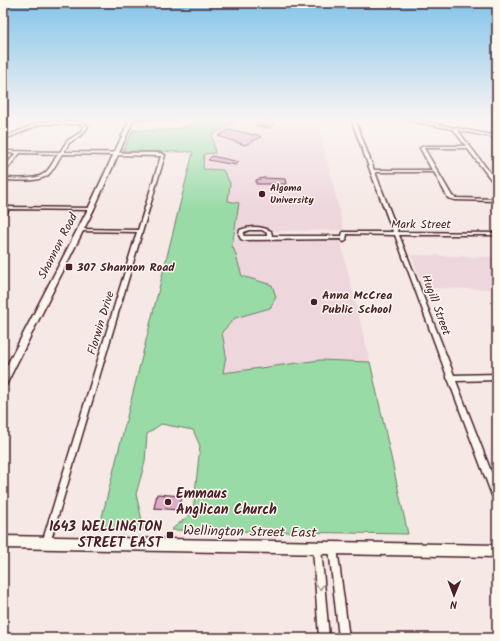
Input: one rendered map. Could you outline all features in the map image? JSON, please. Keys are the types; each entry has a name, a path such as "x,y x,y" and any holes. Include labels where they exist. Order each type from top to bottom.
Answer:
{"street":[{"path":"3,179 35,179 42,177 47,174 64,149"},
{"name":"Shannon Road","path":"3,382 91,209 118,149"},
{"name":"Hugill Street","path":"364,149 497,498"},
{"path":"423,149 450,197 455,199 497,200"},
{"path":"469,149 497,185"},
{"path":"3,152 116,154"},
{"path":"3,172 18,152"},
{"name":"Florwin Drive","path":"46,543 164,156 160,154 116,154"},
{"path":"372,171 435,171"},
{"path":"3,215 6,208 91,209"},
{"name":"Mark Street","path":"270,238 269,232 265,229 246,229 242,231 241,235 242,238 270,238 344,237 397,234 497,234"},
{"path":"79,230 140,231"},
{"path":"450,378 497,377"},
{"name":"Wellington Street East","path":"3,542 497,551"},
{"path":"317,548 324,638"},
{"path":"333,548 344,638"}],"shaded area":[{"name":"Algoma University","path":"199,149 324,149 344,230 181,233"},
{"name":"Anna McCrea Public School","path":"234,238 340,240 370,362 320,360 223,374 226,355 222,332 235,318 270,308 272,285 242,276 234,249 232,248"},
{"path":"411,255 497,257 497,289 424,288"}],"green space":[{"path":"124,149 214,149 215,153 204,154 203,169 223,170 230,183 228,201 239,203 232,247 234,249 242,276 272,285 276,297 270,308 235,318 222,332 226,355 223,373 320,360 370,362 408,534 171,530 193,512 200,446 193,430 161,424 147,434 145,462 136,494 144,529 99,529 193,152 123,151"}],"building":[{"path":"212,156 239,162 236,165 208,160"},
{"path":"263,178 285,179 286,184 256,184 256,180"},
{"name":"Emmaus Anglican Church","path":"157,494 182,496 179,510 154,508"}],"place":[{"name":"Algoma University","path":"262,194"},
{"name":"307 Shannon Road","path":"69,267"},
{"name":"Anna McCrea Public School","path":"314,302"},
{"name":"Emmaus Anglican Church","path":"168,502"},
{"name":"1643 WELLINGTON STREET EAST","path":"170,535"}]}
